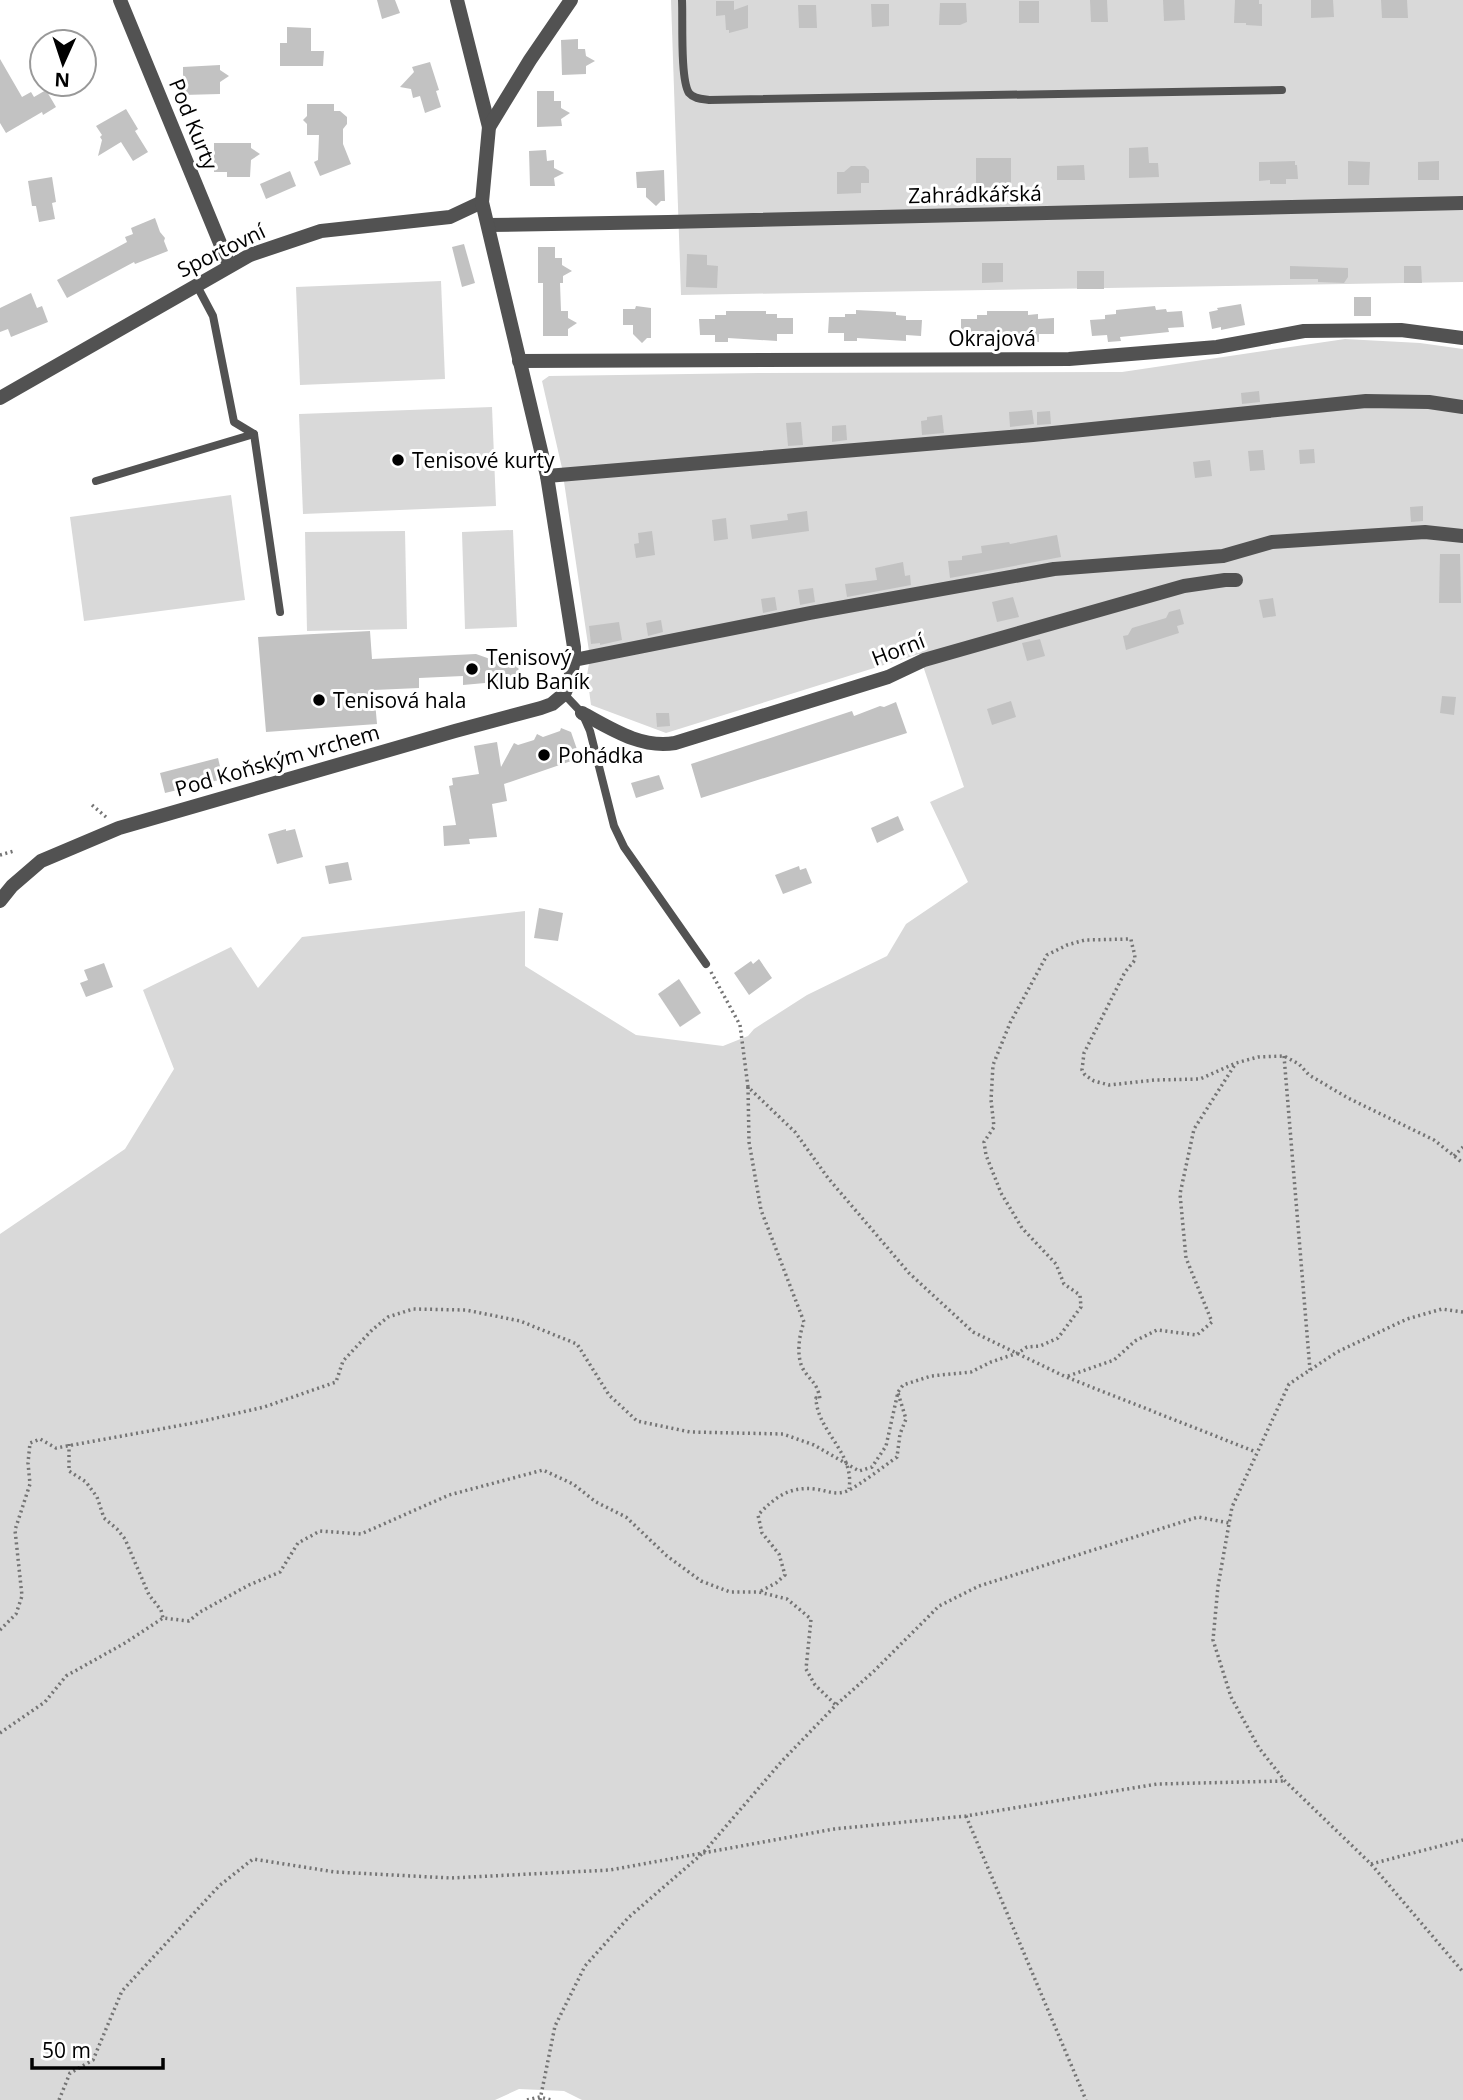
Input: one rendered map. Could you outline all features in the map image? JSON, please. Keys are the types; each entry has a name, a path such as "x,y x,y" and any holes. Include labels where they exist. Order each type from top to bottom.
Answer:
{"street":[{"name":"Pod Kurty","path":"120,0 229,265"},
{"path":"457,0 489,127 482,202 547,476 574,647 574,660 564,694"},
{"path":"489,127 571,0"},
{"name":"Sportovní","path":"0,398 250,254 321,231 450,217 482,202"},
{"name":"Zahrádkářská","path":"488,225 1463,203"},
{"name":"Okrajová","path":"519,361 1069,359 1217,347 1304,331 1401,330 1463,338"},
{"path":"547,476 1033,435 1366,401 1429,402 1463,407"},
{"path":"574,660 810,613 1054,569 1223,556 1272,542 1425,532 1463,536"},
{"name":"Horní","path":"582,713 648,743 675,743 888,677 923,660 1184,586 1236,580"},
{"name":"Pod Koňským vrchem","path":"0,901 12,886 41,861 106,833 442,734 541,708 552,704 564,694"}],"lane":[{"path":"682,0 684,80 690,94 697,99 1282,90"},
{"path":"196,284 213,316 234,422 254,434"},
{"path":"96,481 254,434"},
{"path":"254,434 280,612"},
{"path":"564,694 582,713 596,751 614,826 624,847 706,964"}],"path":[{"path":"0,855 14,851"},
{"path":"0,1630 16,1614 22,1596 15,1530 30,1484 30,1443 40,1439 56,1448 172,1428 264,1407 335,1382 344,1361 372,1330 388,1317 413,1309 466,1310 520,1321 577,1344 609,1395 637,1421 690,1432 783,1434 814,1445 859,1471 872,1467 886,1446 898,1392 903,1385 931,1376 971,1372 1027,1347 1040,1346 1058,1338 1082,1307 1080,1295 1064,1284 1056,1264 1022,1228 1001,1193 986,1155 984,1142 994,1127 991,1100 993,1065 1010,1023 1047,955 1067,945 1085,940 1131,939 1135,960 1125,972 1084,1054 1082,1070 1094,1081 1109,1085 1200,1079 1236,1063 1258,1057 1284,1056 1299,1063 1309,1075 1348,1098 1434,1140 1463,1163"},
{"path":"706,964 740,1025 748,1087 748,1142 761,1210 804,1322 800,1334 802,1366 818,1387 820,1399 816,1398 816,1409 848,1465 849,1489"},
{"path":"1284,1056 1310,1370"},
{"path":"1066,1377 1115,1360 1135,1341 1157,1330 1197,1335 1212,1322 1186,1258 1180,1194 1194,1129 1236,1063"},
{"path":"748,1087 795,1132 828,1178 909,1273 974,1332 1066,1377 1256,1452"},
{"path":"1454,1156 1463,1147"},
{"path":"1463,1312 1442,1309 1408,1318 1337,1352 1289,1384 1232,1507 1218,1586 1213,1640 1231,1697 1259,1748 1285,1781 1371,1864 1463,1972"},
{"path":"759,1592 785,1575 779,1554 762,1533 758,1516 775,1497 795,1489 815,1489 832,1493 849,1489 897,1457 900,1434 906,1419 898,1392"},
{"path":"69,1444 69,1471 86,1482 97,1497 104,1518 125,1539 149,1595 161,1610 163,1618"},
{"path":"0,1733 44,1702 66,1676 163,1618 189,1621 249,1584 281,1572 299,1544 320,1531 361,1534 449,1495 543,1470 573,1484 596,1502 625,1517 667,1556 701,1581 730,1592 759,1592 787,1599 811,1619 806,1669 814,1685 836,1705"},
{"path":"540,2098 555,2026 585,1966 628,1917 703,1853 782,1761 939,1606 979,1586 1198,1517 1229,1523"},
{"path":"59,2100 70,2073 93,2060 122,1991 219,1886 253,1859 335,1872 451,1878 610,1870 834,1829 966,1816 1157,1784 1285,1781"},
{"path":"966,1816 1086,2100"},
{"path":"1371,1864 1463,1840"},
{"path":"527,2100 551,2100"}],"shaded area":[{"path":"671,0 1463,0 1463,282 681,295"},
{"path":"441,281 445,379 300,385 296,287"},
{"path":"1345,339 1420,343 1463,349 1463,2100 582,2100 564,2091 519,2089 495,2100 0,2100 0,1234 125,1149 174,1069 143,990 231,947 258,988 302,937 525,911 525,966 636,1035 723,1046 748,1036 754,1029 807,995 887,956 906,924 968,882 930,802 964,787 919,654 666,733 591,705 587,675 590,658 562,468 542,381 549,376 1122,372"},
{"name":"Tenisové kurty","path":"492,407 496,506 303,514 299,414"},
{"path":"231,495 245,600 84,621 70,517"},
{"name":"Tenisové kurty","path":"513,530 517,627 465,629 462,532"},
{"name":"Tenisové kurty","path":"405,531 407,629 307,631 305,532"}],"building":[{"path":"377,0 395,0 400,13 382,19"},
{"path":"1090,0 1107,0 1108,22 1091,22"},
{"path":"1163,0 1184,0 1185,20 1164,21"},
{"path":"1235,0 1259,0 1259,4 1262,4 1262,26 1234,23"},
{"path":"1311,0 1333,0 1334,17 1311,18"},
{"path":"1381,0 1407,0 1408,18 1382,18"},
{"path":"716,1 734,1 734,10 748,5 748,28 729,33 729,30 726,30 725,15 716,16"},
{"path":"1019,1 1039,1 1039,23 1019,23"},
{"path":"940,3 966,3 967,22 960,25 939,25"},
{"path":"871,4 889,4 889,26 872,27"},
{"path":"798,5 816,5 817,28 799,28"},
{"path":"287,27 311,28 311,51 324,51 323,66 280,66 280,43 287,43"},
{"path":"578,39 578,49 585,49 586,56 595,61 586,66 586,74 562,75 561,40"},
{"path":"0,59 22,97 28,94 28,98 51,98 56,107 6,133 0,123"},
{"path":"430,62 441,107 425,113 420,96 413,98 411,89 400,87 414,72 412,67"},
{"path":"220,65 220,70 229,76 220,82 220,94 183,95 183,85 179,81 183,77 183,67"},
{"path":"537,91 554,91 554,101 561,101 561,108 570,113 561,119 562,126 537,127"},
{"path":"307,104 334,104 334,111 340,111 347,117 347,124 343,129 343,144 351,164 320,176 314,162 318,160 319,135 307,135 307,124 303,120 307,116"},
{"path":"126,109 148,152 133,161 121,142 98,156 102,135 96,126"},
{"path":"214,143 251,143 251,148 260,154 251,160 250,177 227,177 227,172 214,172"},
{"path":"1148,147 1149,163 1158,163 1159,177 1129,178 1129,148"},
{"path":"546,150 547,161 554,160 554,168 564,173 554,178 555,186 530,186 529,151"},
{"path":"976,158 1011,158 1011,187 976,188"},
{"path":"1295,161 1298,179 1286,179 1286,184 1270,184 1270,180 1259,181 1259,162"},
{"path":"1348,161 1370,162 1369,185 1348,185"},
{"path":"1439,161 1439,180 1418,180 1418,162"},
{"path":"1084,165 1085,180 1057,180 1057,166"},
{"path":"851,166 865,166 869,170 869,183 861,183 861,193 837,194 837,172 844,172"},
{"path":"664,170 665,201 656,206 646,197 646,188 637,188 636,172"},
{"path":"290,171 296,186 266,199 260,184"},
{"path":"52,177 56,202 52,203 55,219 39,222 36,206 32,206 28,181"},
{"path":"155,218 168,251 135,264 134,262 67,298 57,280 127,242 125,237 133,234 131,228"},
{"path":"464,244 475,283 462,287 452,247"},
{"path":"538,247 555,247 555,258 562,258 562,265 572,271 563,276 563,283 560,283 561,311 568,311 568,318 577,323 568,329 568,336 543,336 543,283 538,283"},
{"path":"687,254 707,255 707,265 718,266 717,288 686,287"},
{"path":"982,263 1003,263 1003,282 982,283"},
{"path":"1290,266 1348,268 1348,277 1344,283 1290,279"},
{"path":"1404,266 1421,266 1422,283 1404,283"},
{"path":"1077,271 1104,271 1104,289 1077,289"},
{"path":"31,293 37,308 42,306 48,322 11,337 8,329 0,332 0,308"},
{"path":"1354,297 1371,297 1371,316 1354,316"},
{"path":"1241,304 1245,325 1212,329 1209,312"},
{"path":"636,306 651,308 651,338 642,343 633,334 633,325 623,325 623,309 635,309"},
{"path":"1155,306 1156,310 1182,311 1184,327 1168,328 1169,332 1120,337 1121,341 1108,342 1107,335 1092,336 1090,320 1105,319 1105,315 1116,314 1116,310"},
{"path":"856,310 896,312 896,315 906,316 906,320 922,320 921,336 906,335 906,341 857,338 857,341 844,341 844,333 828,333 829,317 845,317 845,314 856,314"},
{"path":"726,311 766,311 766,314 777,314 777,318 793,318 793,334 777,334 777,341 728,338 728,342 715,342 715,335 700,335 699,319 715,319 715,315 726,315"},
{"path":"987,311 1028,311 1028,315 1038,314 1038,319 1054,318 1054,334 1039,334 1039,342 990,338 990,342 977,342 977,334 961,335 961,319 977,319 977,315 987,315"},
{"path":"1259,391 1260,402 1242,404 1241,393"},
{"path":"1032,410 1034,424 1010,427 1009,412"},
{"path":"1050,411 1051,424 1037,425 1037,412"},
{"path":"942,415 944,433 922,435 921,421 927,420 927,417"},
{"path":"801,422 803,445 788,446 786,423"},
{"path":"846,425 847,440 832,442 832,426"},
{"path":"1314,449 1315,463 1300,464 1299,450"},
{"path":"1263,450 1265,470 1250,471 1248,451"},
{"path":"1210,460 1212,476 1195,478 1193,462"},
{"path":"1423,506 1423,521 1411,522 1410,507"},
{"path":"807,511 809,531 752,539 750,525 788,520 787,514"},
{"path":"726,518 728,539 714,541 712,520"},
{"path":"652,531 655,555 636,558 634,544 639,543 638,533"},
{"path":"1057,535 1061,557 950,578 948,561 962,560 962,556 982,553 981,546 1010,544"},
{"path":"1440,554 1460,554 1461,603 1439,603"},
{"path":"903,562 905,576 910,575 911,585 847,597 845,584 877,580 875,568"},
{"path":"813,588 815,602 800,605 798,590"},
{"path":"775,597 777,610 763,613 761,599"},
{"path":"1013,597 1019,617 997,622 992,602"},
{"path":"1273,598 1276,616 1263,618 1259,600"},
{"path":"1180,609 1184,624 1177,626 1179,633 1126,650 1123,636 1128,635 1132,628 1166,618 1169,612"},
{"path":"661,620 663,632 648,636 646,623"},
{"path":"619,622 622,640 600,645 591,644 589,626"},
{"name":"Tenisová hala","path":"370,631 372,659 476,654 493,660 518,659 519,680 463,685 463,676 419,678 419,688 374,690 377,724 266,732 258,637"},
{"path":"1040,639 1045,656 1027,661 1022,643"},
{"path":"1442,696 1456,697 1454,715 1440,713"},
{"path":"1011,701 1016,717 992,725 987,709"},
{"path":"896,702 907,733 701,798 691,764 852,711 854,716"},
{"path":"656,713 669,713 670,726 657,727"},
{"path":"561,728 571,732 580,758 504,784 507,801 492,804 497,837 469,839 470,844 444,846 443,826 456,825 449,786 453,785 452,778 479,774 474,746 497,742 501,767 514,743 518,745 534,740 537,734 543,737 560,731"},
{"path":"218,758 223,779 165,793 160,773"},
{"path":"659,775 664,789 636,798 631,783"},
{"path":"898,816 904,830 877,843 871,828"},
{"path":"295,829 303,857 277,864 268,834"},
{"path":"348,862 352,880 329,884 325,866"},
{"path":"799,866 800,870 806,868 812,883 783,894 775,875"},
{"path":"539,908 563,913 558,941 534,938"},
{"path":"759,959 772,978 749,995 734,973 751,961 753,964"},
{"path":"104,963 113,987 86,997 80,983 88,980 84,970"},
{"path":"679,979 701,1013 680,1027 658,994"}],"place":[{"name":"Tenisové kurty","path":"398,460"},
{"name":"Tenisový Klub Baník","path":"472,669"},
{"name":"Tenisová hala","path":"319,700"},
{"name":"Pohádka","path":"544,755"}]}
